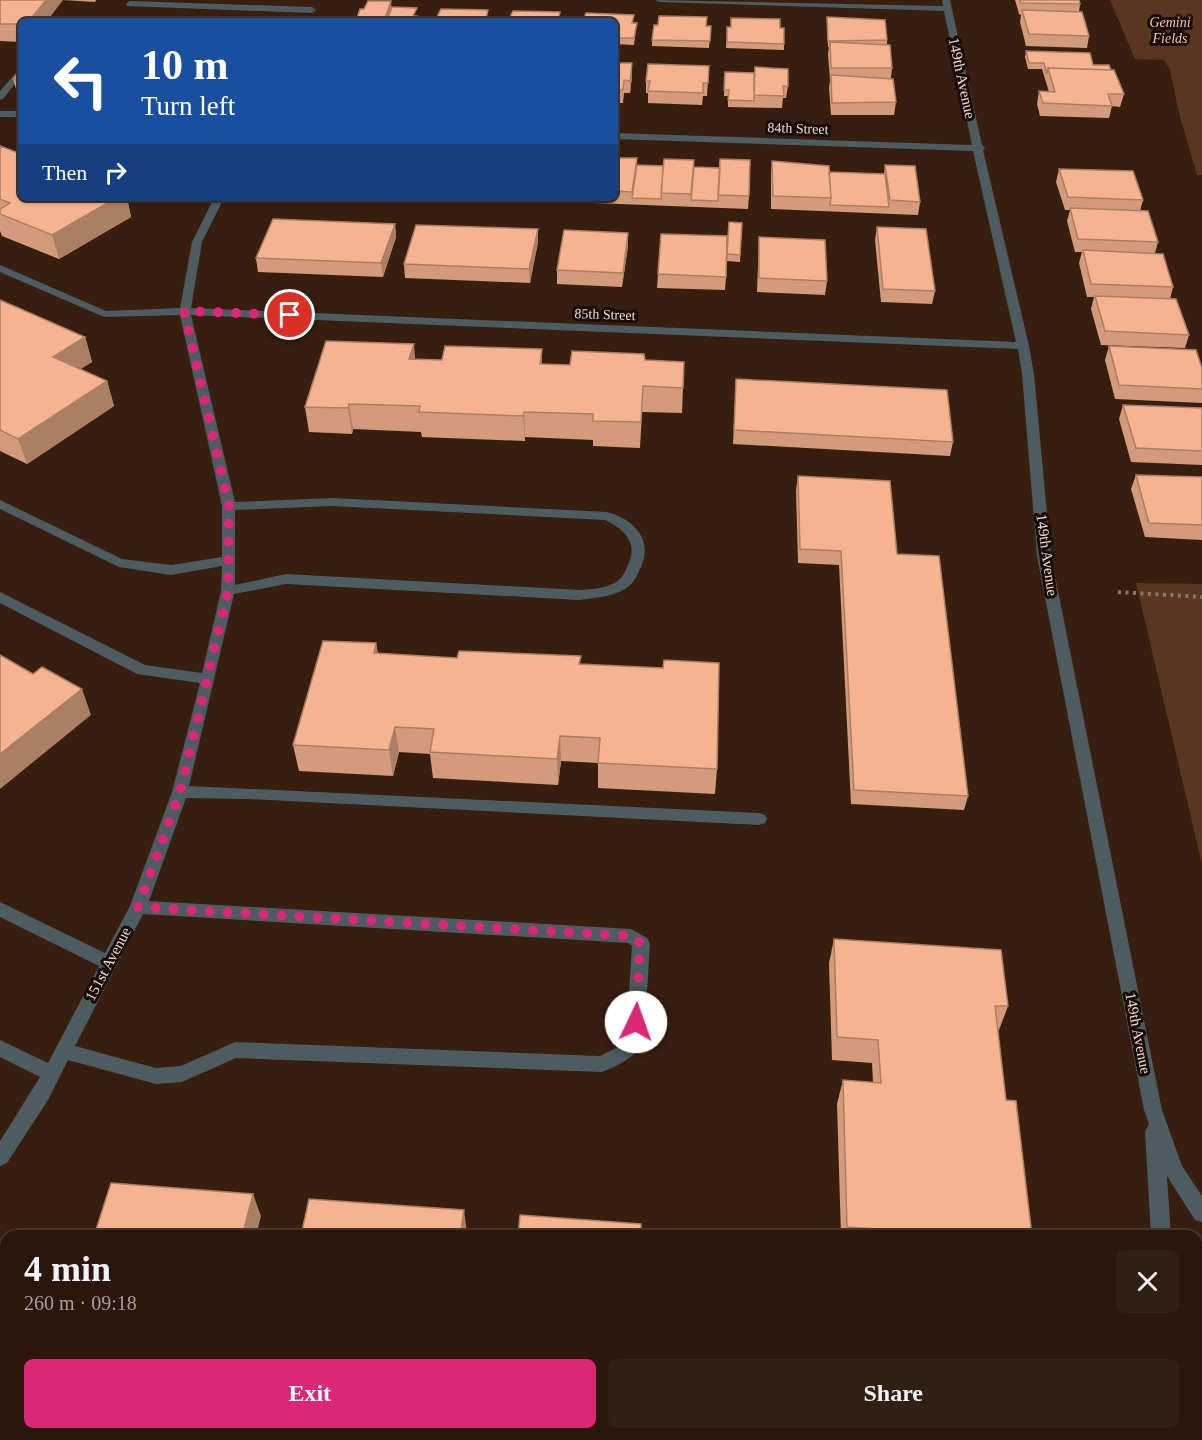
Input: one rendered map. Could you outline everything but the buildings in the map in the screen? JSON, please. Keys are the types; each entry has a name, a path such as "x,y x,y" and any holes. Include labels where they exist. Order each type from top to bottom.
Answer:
{"street":[{"path":"308,18 317,0"},
{"path":"659,0 947,4"},
{"path":"130,4 312,10"},
{"name":"149th Avenue","path":"947,4 1028,374 1044,556 1153,1110 1161,1230"},
{"path":"0,97 18,74"},
{"path":"0,114 18,114"},
{"name":"84th Street","path":"618,136 980,148"},
{"name":"151st Avenue","path":"0,1157 51,1073 138,907 180,792 208,679 228,591 229,506 184,311 197,242 218,201"},
{"name":"85th Street","path":"0,268 104,314 184,311 1023,346"},
{"path":"228,591 286,579 579,595 621,586 639,560 640,546 632,529 607,516 333,502 229,506"},
{"path":"0,504 119,562 171,570 228,560"},
{"path":"0,597 142,670 208,679"},
{"path":"180,792 247,793 759,819"},
{"path":"62,1051 156,1076 182,1074 236,1050 602,1064 622,1054 635,1041 640,943 631,936 138,907"},
{"path":"0,909 109,963"},
{"path":"0,1048 51,1073"},
{"name":"149th Avenue","path":"1153,1110 1174,1171 1202,1213"}],"path":[{"path":"1118,592 1202,597"}],"green space":[{"name":"Gemini Fields","path":"1110,0 1202,0 1202,175 1197,175 1179,113 1170,70 1164,60 1135,59"},
{"path":"1136,583 1202,584 1202,864"}],"route":[{"path":"290,315 184,311 215,437 229,506 228,591 180,792 138,907 631,936 640,943 636,1022"}]}
